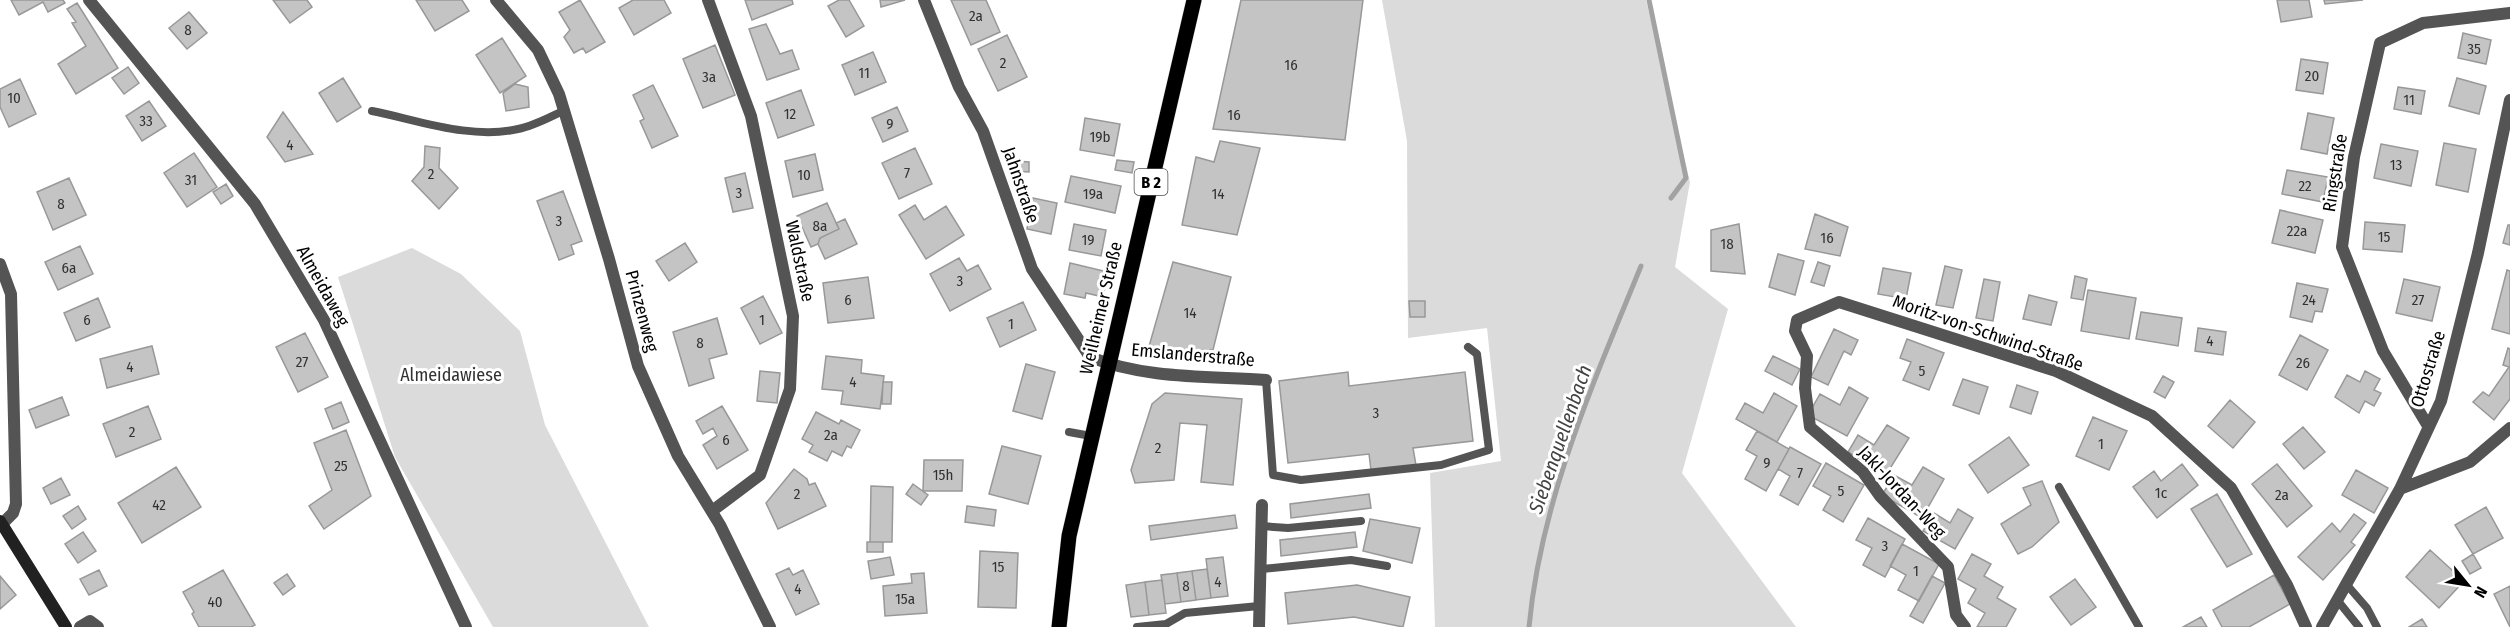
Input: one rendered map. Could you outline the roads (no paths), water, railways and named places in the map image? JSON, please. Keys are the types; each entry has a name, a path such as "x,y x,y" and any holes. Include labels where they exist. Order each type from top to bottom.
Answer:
{"main road":[{"name":"Weilheimer Straße","path":"1059,627 1069,536 1194,0"},
{"path":"1,523 66,627"}],"street":[{"name":"Almeidaweg","path":"89,0 255,204 324,320 466,627"},
{"name":"Prinzenweg","path":"496,0 538,50 565,110 638,366 678,456 712,511 770,627"},
{"name":"Waldstraße","path":"708,0 752,116 793,316 790,389 760,476 712,511"},
{"name":"Jahnstraße","path":"924,0 958,87 982,131 1032,268 1090,357 1108,363"},
{"name":"Ringstraße","path":"2428,426 2383,351 2342,247 2354,157 2380,43 2423,23 2510,13"},
{"name":"Ottostraße","path":"2322,627 2400,489 2441,401 2464,310 2510,100"},
{"path":"0,264 11,294 16,504 13,513 1,523"},
{"name":"Moritz-von-Schwind-Straße","path":"1804,388 1807,356 1795,331 1797,320 1839,302 2056,371 2152,416 2231,488 2286,585 2306,627"},
{"name":"Emslanderstraße","path":"1108,363 1171,374 1266,380"},
{"name":"Jakl-Jordan-Weg","path":"1804,388 1810,427 1863,472 1880,496 1948,567 1956,615 1965,627"},
{"path":"2400,489 2470,462 2510,428"},
{"path":"1259,627 1262,505"}],"lane":[{"path":"372,111 465,130 502,131 519,129 565,110"},
{"name":"Emslanderstraße","path":"1266,380 1273,475 1301,480 1441,465 1489,450 1477,354 1468,347"},
{"path":"1069,432 1091,436"},
{"path":"2059,488 2139,627"},
{"path":"1262,526 1288,528 1361,521"},
{"path":"1262,569 1351,560 1387,566"},
{"path":"2347,585 2367,608 2377,627"},
{"path":"2338,601 2360,627"},
{"path":"1137,627 1166,624 1185,614 1258,606"}],"waterway":[{"name":"Siebenquellenbach","path":"1649,0 1686,178 1671,198"},
{"name":"Siebenquellenbach","path":"1529,627 1535,580 1557,488 1588,398 1641,266"}],"park label":[{"name":"Almeidawiese","path":"451,375"}]}
